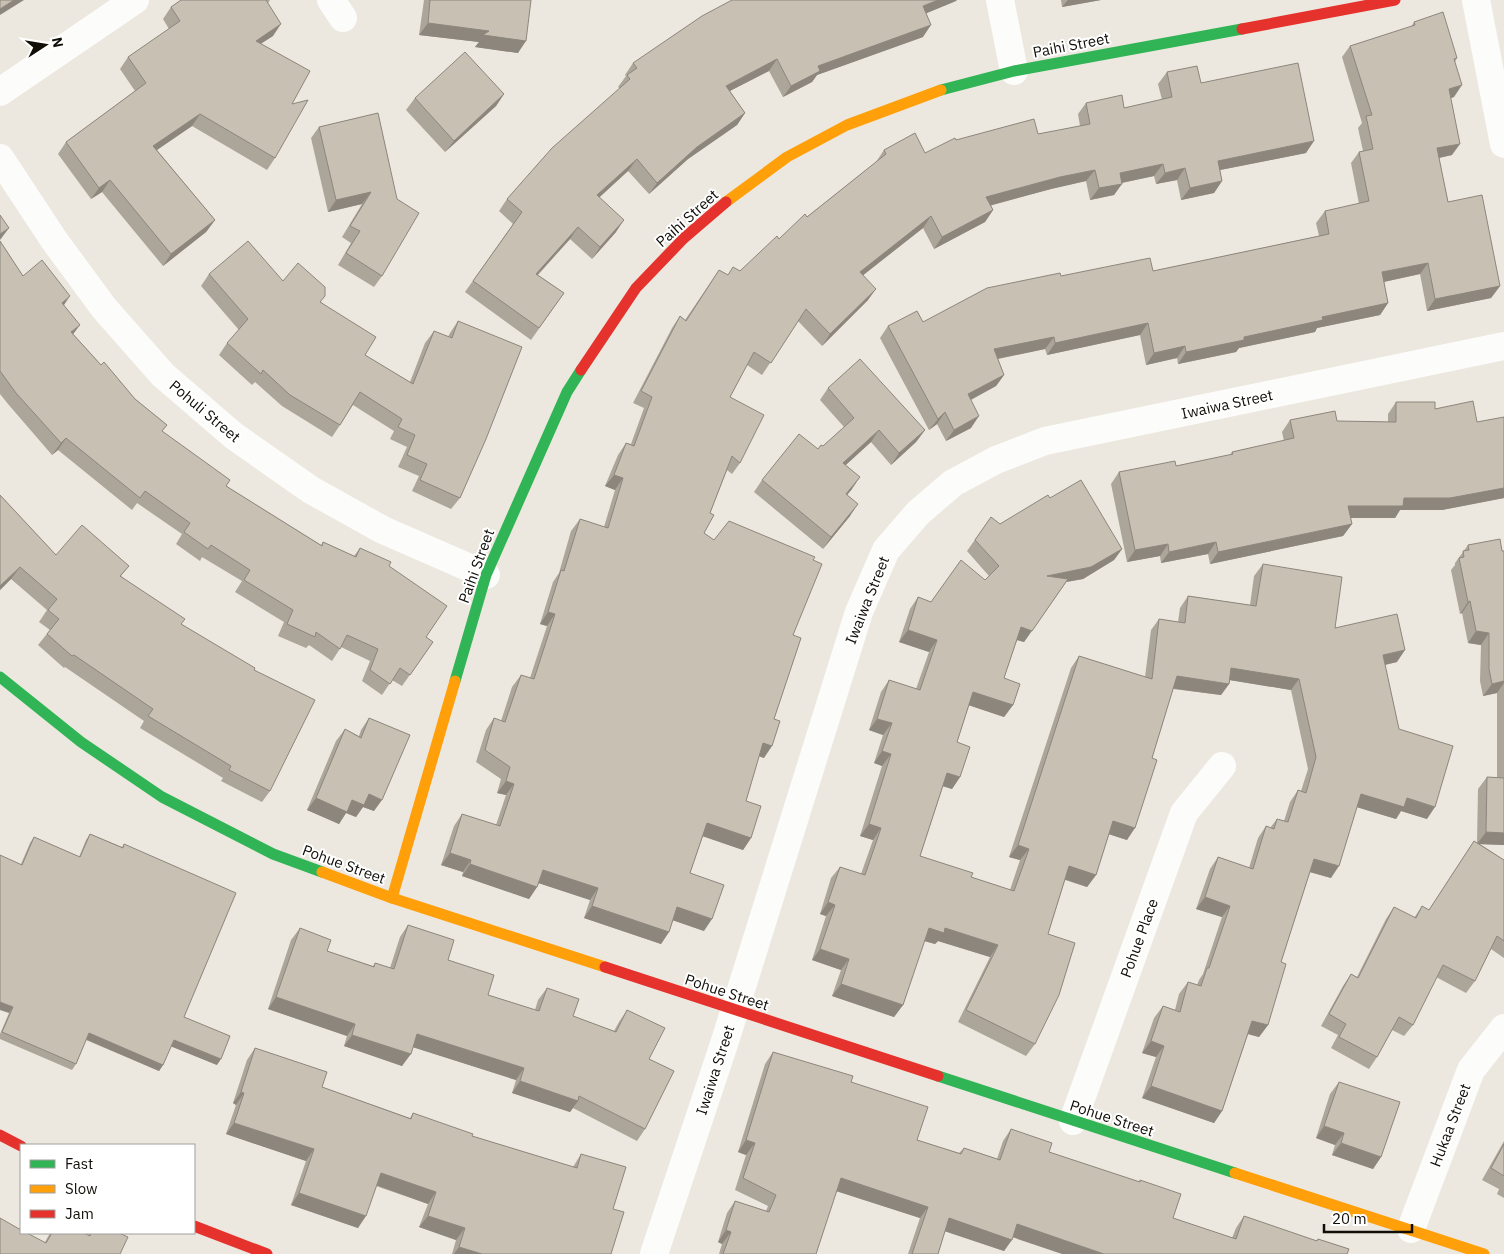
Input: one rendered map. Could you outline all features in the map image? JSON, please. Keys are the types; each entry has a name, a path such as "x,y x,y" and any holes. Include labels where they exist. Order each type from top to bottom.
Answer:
{"street":[{"path":"0,92 136,0"},
{"path":"1000,0 1014,71"},
{"name":"Paihi Street","path":"392,898 486,575 567,392 605,332 636,288 684,238 728,201 787,157 847,125 930,93 1014,71 1395,0"},
{"path":"1476,0 1504,144"},
{"name":"Pohuli Street","path":"0,158 54,240 104,308 170,381 234,436 311,490 382,530 486,575"},
{"name":"Iwaiwa Street","path":"654,1254 734,1010 859,612 886,550 925,507 953,483 987,464 1045,441 1504,346"},
{"name":"Pohue Street","path":"0,677 81,742 162,797 273,854 392,898 1484,1254"},
{"name":"Pohue Place","path":"1073,1121 1184,813 1222,766"},
{"name":"Hukaa Street","path":"1411,1229 1471,1070 1504,1028"},
{"path":"0,1135 20,1145"},
{"path":"195,1226 267,1254"}],"building":[{"path":"0,0 14,0 0,9"},
{"path":"181,0 266,0 281,24 256,41 310,71 292,104 308,100 275,158 200,114 153,146 215,220 171,254 110,180 99,188 66,142 146,83 128,57 180,21 171,7"},
{"path":"430,0 531,0 526,41 483,35 489,31 428,23"},
{"path":"732,0 938,0 923,6 931,25 818,66 820,71 791,86 777,59 726,86 745,113 697,147 657,183 637,159 597,195 624,220 600,247 578,227 536,274 564,293 539,328 473,281 522,212 507,199 552,148 630,79 627,75 637,68 633,63 702,16"},
{"path":"1443,12 1457,58 1454,59 1462,85 1449,89 1460,144 1437,148 1448,202 1482,195 1500,286 1435,299 1428,263 1382,272 1388,303 1322,317 1323,320 1244,337 1244,340 1186,352 1185,346 1154,353 1148,323 1055,343 1054,337 994,349 1004,375 968,394 979,416 954,430 945,412 938,419 888,326 917,311 923,322 987,288 1060,273 1061,276 1150,258 1153,271 1329,234 1325,211 1369,201 1359,152 1373,149 1366,116 1372,115 1350,46 1415,25 1414,22"},
{"path":"465,52 504,94 454,141 415,98"},
{"path":"1298,63 1314,141 1218,161 1222,181 1190,188 1185,168 1165,173 1163,164 1120,173 1122,184 1099,188 1095,170 1060,177 986,197 993,210 942,237 931,216 860,272 876,289 830,334 806,309 771,363 754,352 730,397 764,415 740,463 732,456 710,513 714,515 704,533 714,540 729,521 815,557 813,560 822,564 793,635 801,638 774,719 780,721 772,746 763,743 746,801 761,806 751,838 707,823 690,873 724,885 712,919 677,907 669,932 592,906 598,888 543,870 537,887 470,864 471,860 450,853 462,814 500,826 514,784 506,781 510,767 485,750 494,718 505,722 521,675 534,679 555,614 548,612 561,570 564,571 580,519 608,528 623,478 614,475 626,443 634,446 652,397 641,391 680,316 686,321 719,270 728,275 733,267 740,271 777,236 779,239 805,214 807,217 886,154 884,150 915,133 925,153 955,138 956,140 1034,119 1038,134 1090,124 1086,103 1122,95 1124,108 1172,97 1167,72 1197,66 1201,83"},
{"path":"378,113 397,199 419,213 382,276 346,253 360,231 350,226 371,192 336,200 319,127"},
{"path":"0,215 9,228 0,234"},
{"path":"0,241 23,276 42,260 70,296 62,303 80,325 71,332 101,365 104,362 135,399 167,425 162,431 230,480 226,486 322,546 323,542 356,557 360,548 391,562 389,566 447,606 426,637 433,642 410,675 400,668 390,684 370,670 378,649 347,635 340,649 316,632 315,637 287,624 293,610 244,580 250,570 211,545 208,549 184,532 190,523 145,491 140,498 66,438 61,443 16,393 0,371"},
{"path":"248,241 283,281 298,263 325,287 325,296 320,302 376,337 365,355 413,384 434,331 452,338 458,321 522,347 486,439 460,498 420,480 427,464 407,455 415,435 398,427 402,419 360,392 340,425 290,395 263,370 261,374 227,343 248,319 209,274"},
{"path":"860,359 925,430 899,453 879,430 843,463 860,477 846,494 858,504 831,537 762,480 799,434 818,449 854,418 828,388"},
{"path":"1473,401 1477,422 1504,417 1504,488 1450,498 1404,498 1403,506 1348,506 1352,524 1218,552 1216,542 1169,552 1168,544 1135,550 1119,472 1175,461 1176,466 1294,438 1290,420 1335,411 1337,421 1396,422 1396,402 1435,402 1435,409"},
{"path":"1081,480 1122,549 1091,567 1047,576 1068,579 1032,631 1021,627 1004,678 1020,684 1013,705 973,692 957,742 970,747 960,777 947,773 920,856 973,873 971,877 1014,891 1029,849 1018,845 1079,656 1152,679 1159,619 1185,623 1188,596 1256,606 1263,564 1342,577 1335,628 1397,614 1405,650 1383,655 1399,729 1453,746 1435,807 1407,798 1404,807 1361,794 1339,866 1314,859 1281,962 1286,964 1268,1025 1252,1021 1222,1111 1151,1086 1164,1046 1151,1041 1163,1006 1180,1012 1188,982 1201,986 1207,968 1209,968 1230,906 1205,897 1218,857 1253,869 1266,826 1274,829 1277,819 1288,822 1298,790 1306,793 1316,757 1299,679 1231,668 1229,684 1177,676 1152,758 1157,760 1135,828 1113,821 1096,875 1069,866 1048,934 1075,943 1059,995 1035,1044 966,1010 998,945 945,928 944,933 929,928 903,1005 841,984 849,959 820,949 835,905 828,902 840,867 865,875 881,828 869,824 891,754 882,751 892,723 877,719 889,680 920,690 937,640 908,630 918,597 931,602 961,560 985,580 999,566 975,540 991,517 1000,524 1048,495 1050,498"},
{"path":"0,495 56,555 82,525 129,566 120,576 185,619 181,624 255,668 254,670 315,700 270,791 229,770 231,766 148,716 153,709 74,655 72,656 47,634 59,619 48,610 57,599 20,567 0,586"},
{"path":"1500,539 1502,551 1504,551 1504,681 1492,684 1489,669 1489,633 1476,631 1459,558 1464,557 1463,551 1469,550 1468,545"},
{"path":"369,718 410,735 382,800 369,794 364,805 352,800 347,812 316,798 345,729 361,738"},
{"path":"1487,777 1504,778 1504,833 1486,832"},
{"path":"90,834 123,848 124,844 236,893 184,1017 230,1036 221,1059 174,1040 163,1065 89,1033 76,1064 2,1032 13,1007 0,1002 0,855 22,865 34,837 80,857"},
{"path":"1474,841 1504,860 1504,941 1497,936 1475,981 1443,965 1413,1025 1399,1017 1377,1057 1339,1037 1346,1024 1329,1014 1351,974 1358,978 1394,907 1416,918 1422,906 1429,910"},
{"path":"408,925 454,940 448,960 494,975 488,995 539,1011 547,988 579,999 573,1016 616,1032 627,1010 665,1028 649,1059 674,1071 645,1129 579,1096 578,1101 520,1081 524,1068 417,1034 411,1054 352,1035 355,1024 276,997 300,928 331,940 327,951 374,967 375,963 394,969"},
{"path":"255,1048 327,1072 322,1087 411,1119 413,1113 473,1134 472,1136 577,1168 581,1154 626,1167 613,1209 624,1212 611,1254 482,1254 459,1247 465,1228 428,1216 436,1192 381,1173 366,1216 299,1193 314,1149 234,1123 244,1093 241,1092"},
{"path":"773,1052 853,1076 851,1082 928,1107 917,1140 961,1154 964,1148 1000,1160 1011,1129 1052,1143 1049,1152 1181,1194 1173,1218 1236,1239 1244,1216 1317,1241 1318,1239 1349,1249 1347,1254 1104,1254 1017,1224 1012,1240 949,1218 938,1254 912,1254 928,1207 841,1178 816,1254 723,1254 731,1232 726,1230 735,1201 769,1212 776,1195 743,1178 755,1143 746,1140"},
{"path":"1339,1082 1400,1102 1381,1157 1341,1143 1344,1133 1324,1126"},
{"path":"1504,1144 1504,1176 1491,1168"},
{"path":"0,1218 20,1229 20,1234 29,1234 46,1243 51,1234 86,1234 90,1236 91,1234 121,1234 128,1237 120,1254 0,1254"}],"traffic: fast":[{"path":"941,90 1014,71 1242,29"},
{"path":"455,681 486,575 567,392 581,370"},
{"path":"0,677 81,742 162,797 273,854 322,872"},
{"path":"938,1076 1235,1173"}],"traffic: slow":[{"path":"726,202 787,157 847,125 941,90"},
{"path":"392,898 455,681"},
{"path":"322,872 392,898 605,967"},
{"path":"1235,1173 1484,1254"}],"traffic: jam":[{"path":"1242,29 1395,0"},
{"path":"581,370 636,288 684,238 726,202"},
{"path":"605,967 938,1076"},
{"path":"0,1135 20,1145"},
{"path":"195,1226 267,1254"}]}
